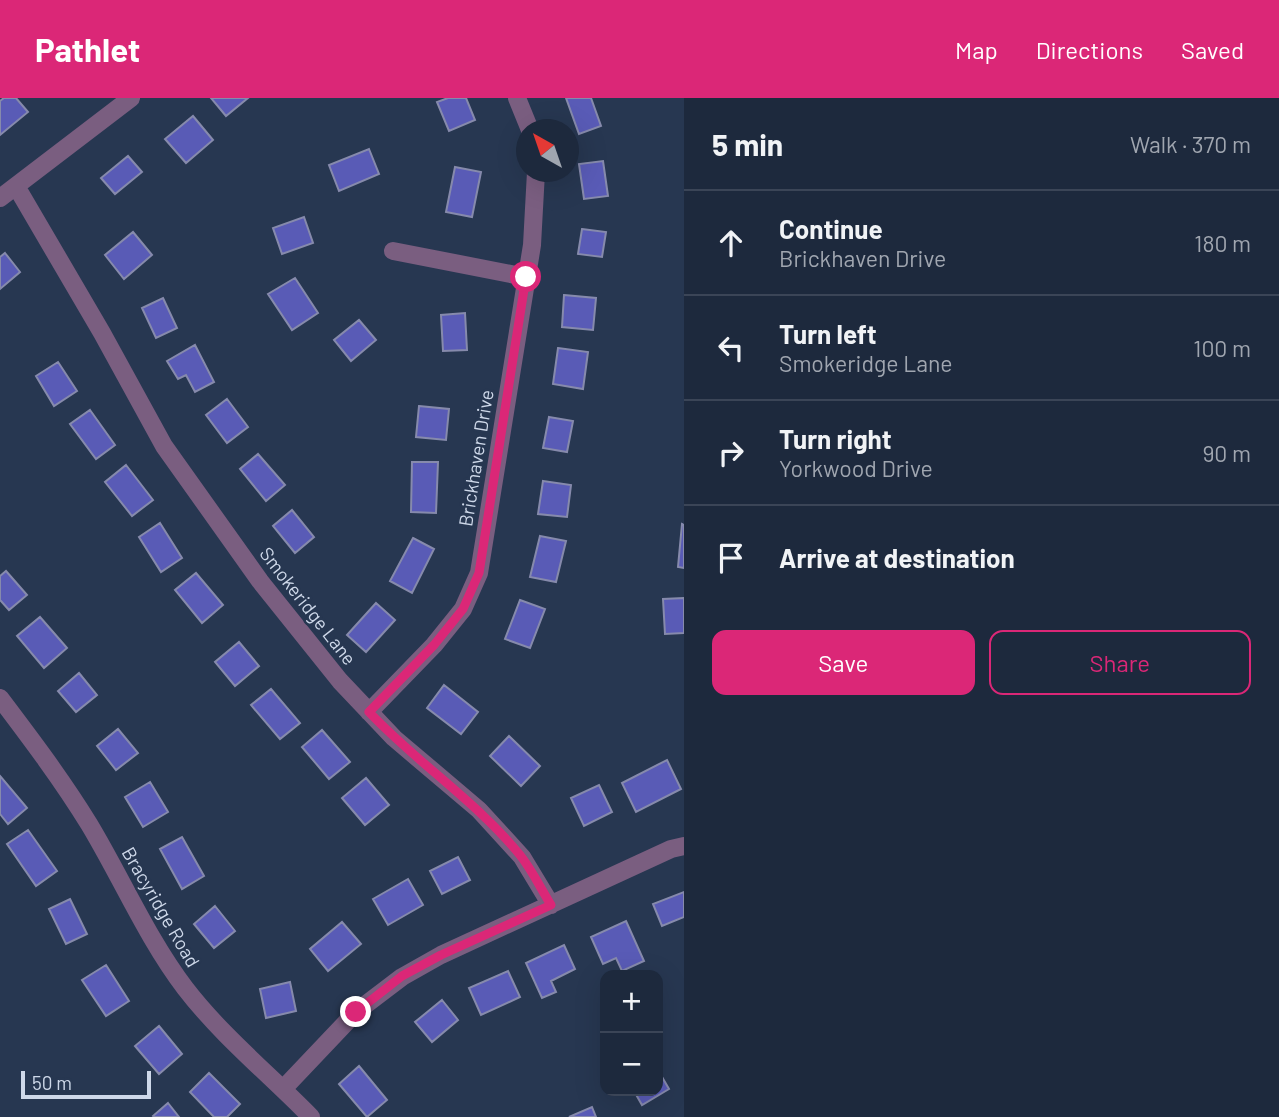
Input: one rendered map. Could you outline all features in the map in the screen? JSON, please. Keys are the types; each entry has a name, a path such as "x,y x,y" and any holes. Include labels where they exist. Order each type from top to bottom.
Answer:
{"street":[{"path":"0,198 131,98"},
{"path":"517,98 526,119"},
{"name":"Brickhaven Drive","path":"369,712 449,627 463,609 479,573 533,232 536,182"},
{"name":"Smokeridge Lane","path":"16,186 164,446 298,631 394,738 479,810 522,857 551,905"},
{"path":"393,251 526,277"},
{"name":"Bracyridge Road","path":"0,698 47,761 88,823 185,989 222,1030 311,1117"},
{"path":"284,1089 356,1012 402,976 441,955 671,849 684,846"}],"building":[{"path":"4,98 16,98 28,112 0,135 0,101"},
{"path":"211,98 248,98 226,116"},
{"path":"448,98 466,98 475,120 449,131 437,102"},
{"path":"566,98 591,98 601,126 579,134 579,119 574,119"},
{"path":"193,116 213,140 186,163 165,139"},
{"path":"369,149 379,174 339,191 329,165"},
{"path":"128,156 142,172 115,194 101,178"},
{"path":"603,161 608,196 584,199 579,164"},
{"path":"455,167 481,172 472,217 446,212"},
{"path":"304,217 313,243 282,254 273,228"},
{"path":"582,229 606,232 602,257 578,254"},
{"path":"133,232 152,255 124,279 105,255"},
{"path":"5,253 20,272 0,289 0,257"},
{"path":"295,278 318,313 292,330 268,294"},
{"path":"564,295 596,298 593,330 562,327"},
{"path":"163,298 177,328 156,338 142,308"},
{"path":"465,313 467,350 443,351 441,315"},
{"path":"359,320 376,340 351,361 334,340"},
{"path":"195,345 214,382 195,392 186,375 178,379 167,361"},
{"path":"558,348 588,352 583,389 553,384"},
{"path":"58,362 77,391 54,406 36,376"},
{"path":"227,399 248,427 227,443 206,415"},
{"path":"419,406 449,409 446,440 416,437"},
{"path":"90,410 115,445 96,459 70,424"},
{"path":"549,417 573,421 567,452 543,448"},
{"path":"258,454 285,485 266,501 240,469"},
{"path":"412,462 438,462 436,513 411,512"},
{"path":"126,465 153,500 132,516 105,482"},
{"path":"543,481 571,485 567,517 538,514"},
{"path":"292,510 314,537 295,553 273,526"},
{"path":"160,523 182,558 161,572 139,537"},
{"path":"682,524 684,525 684,568 678,567"},
{"path":"540,536 566,541 556,582 530,577"},
{"path":"413,538 434,549 412,593 390,581"},
{"path":"6,571 27,595 9,610 0,600 0,576"},
{"path":"196,573 223,605 202,623 175,590"},
{"path":"684,598 684,633 665,634 663,599"},
{"path":"520,600 545,609 530,648 505,639"},
{"path":"376,603 395,620 366,652 347,635"},
{"path":"40,617 67,648 44,668 17,636"},
{"path":"239,642 259,666 235,686 215,662"},
{"path":"79,673 97,695 76,712 58,691"},
{"path":"444,685 478,712 461,734 427,708"},
{"path":"271,689 300,723 280,739 251,705"},
{"path":"118,729 138,753 116,770 97,746"},
{"path":"322,730 350,762 329,779 302,747"},
{"path":"509,736 540,766 521,786 490,756"},
{"path":"667,760 681,789 636,812 622,783"},
{"path":"0,776 27,808 8,824 0,814"},
{"path":"366,778 389,805 365,825 342,798"},
{"path":"150,782 168,812 143,827 125,797"},
{"path":"599,785 612,812 584,826 571,798"},
{"path":"28,830 57,871 36,886 7,844"},
{"path":"182,837 204,876 182,889 160,849"},
{"path":"458,857 470,880 442,894 430,871"},
{"path":"408,879 423,905 388,925 373,899"},
{"path":"684,892 684,917 662,926 653,904"},
{"path":"70,899 87,934 66,944 49,909"},
{"path":"215,906 235,931 214,948 194,924"},
{"path":"626,921 644,961 624,970 622,970 616,958 603,964 591,937"},
{"path":"342,922 361,944 328,971 310,949"},
{"path":"564,945 575,969 551,981 556,992 542,998 526,963"},
{"path":"106,965 129,1001 106,1016 82,980"},
{"path":"508,971 520,997 481,1015 469,988"},
{"path":"290,982 296,1011 266,1018 260,989"},
{"path":"442,1000 458,1020 432,1042 415,1022"},
{"path":"159,1026 182,1054 159,1074 135,1046"},
{"path":"359,1066 387,1100 367,1117 339,1084"},
{"path":"209,1073 240,1104 227,1117 214,1117 190,1092"},
{"path":"663,1079 669,1089 663,1093"},
{"path":"637,1096 657,1096 642,1105"},
{"path":"168,1103 179,1117 153,1116"},
{"path":"592,1107 596,1117 569,1117"}],"route":[{"path":"356,1012 402,976 441,955 551,905 522,857 479,810 394,738 369,712 434,645 463,609 479,573 526,277"}]}
